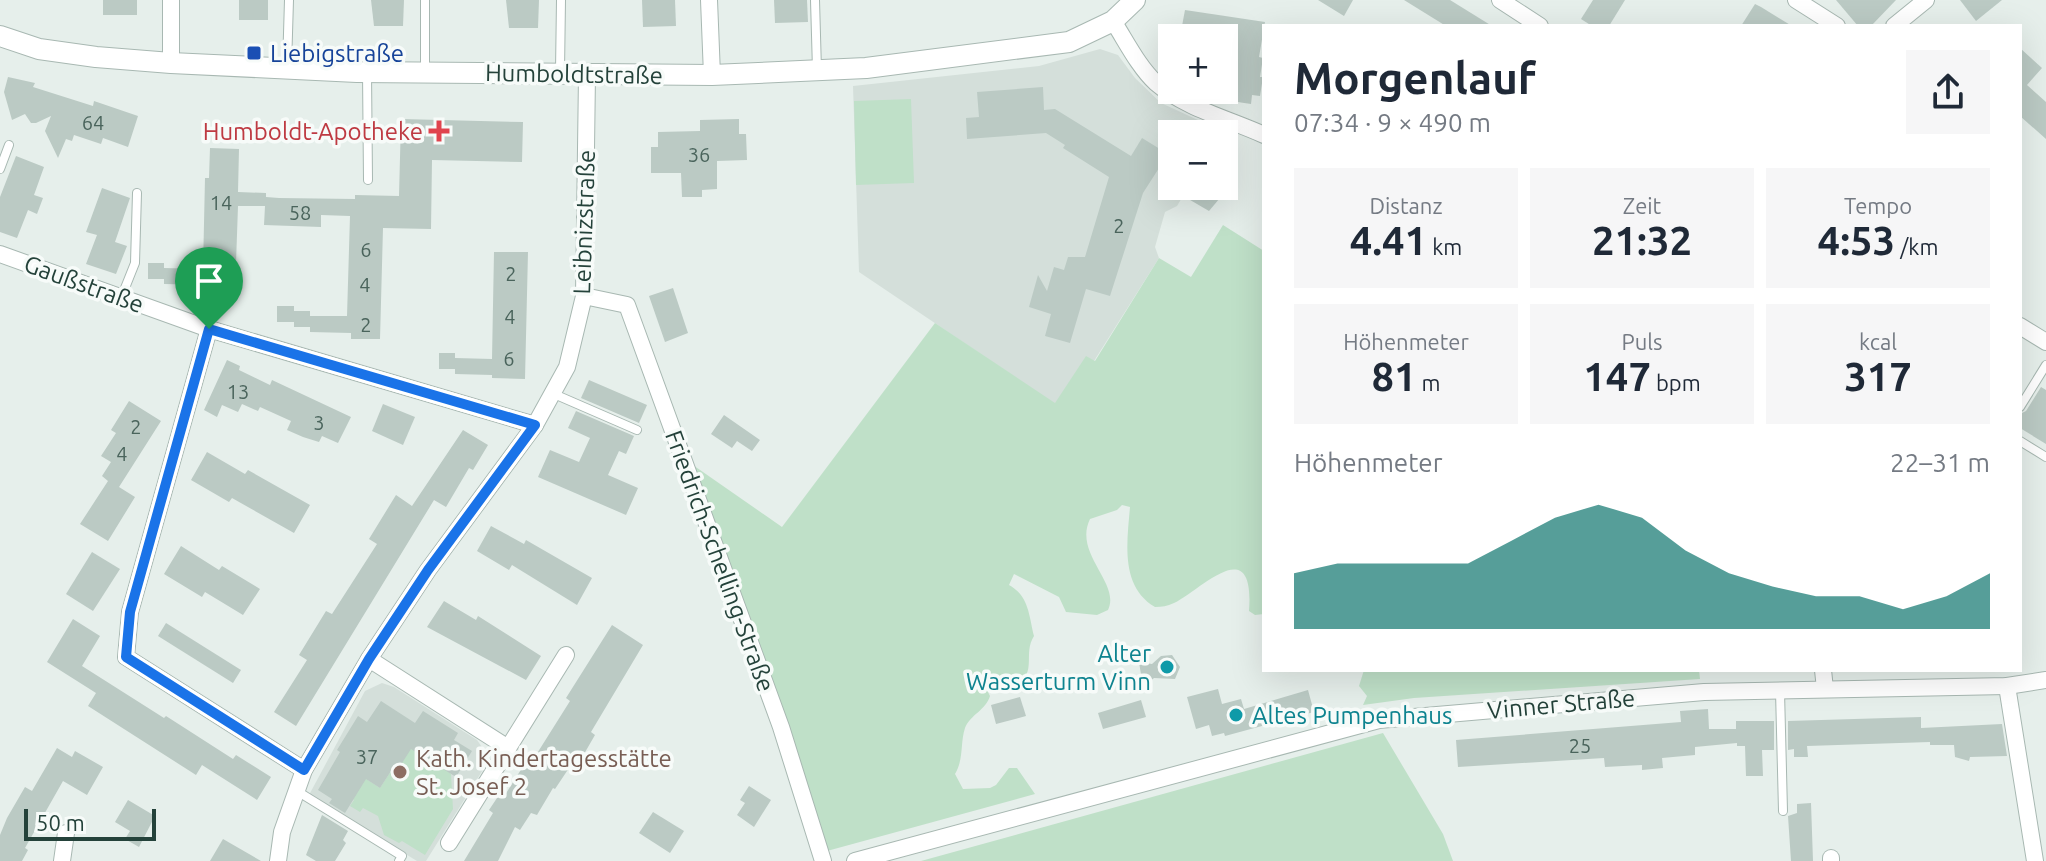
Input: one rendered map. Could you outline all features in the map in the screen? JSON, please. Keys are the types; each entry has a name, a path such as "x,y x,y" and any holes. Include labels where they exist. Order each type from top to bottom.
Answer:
{"street":[{"path":"171,0 171,63"},
{"path":"709,0 712,75"},
{"name":"Humboldtstraße","path":"0,36 39,49 171,63 367,72 712,75 866,68 1069,42 1113,21 1135,0"},
{"path":"1500,0 1537,24"},
{"path":"1796,0 1834,24"},
{"path":"1896,24 1926,0"},
{"path":"1113,21 1155,82 1174,96 1262,134"},
{"name":"Leibnizstraße","path":"278,861 282,832 304,770 369,659 428,570 535,425 567,367 584,296 587,75"},
{"name":"Gaußstraße","path":"0,254 209,329 535,425"},
{"name":"Friedrich-Schelling-Straße","path":"584,296 627,305 781,727 823,861"},
{"path":"2022,327 2046,342"},
{"path":"209,329 130,612 126,657 304,770"},
{"path":"449,843 566,655"},
{"path":"369,659 508,748"},
{"path":"1823,672 1825,689"},
{"name":"Vinner Straße","path":"855,861 1379,720 1704,692 2007,686 2046,680"},
{"path":"2007,686 2035,861"},
{"path":"62,861 66,833"}],"lane":[{"path":"287,68 289,0"},
{"path":"425,0 425,72"},
{"path":"560,74 561,0"},
{"path":"815,0 817,70"},
{"path":"367,72 368,180"},
{"path":"0,169 9,145"},
{"path":"121,299 135,263 137,193"},
{"path":"2022,404 2046,365"},
{"path":"554,394 637,430"},
{"path":"2022,442 2046,457"},
{"path":"1780,690 1783,811"},
{"path":"297,791 402,856 399,861"}],"shaded area":[{"path":"1100,49 1118,55 1135,78 1158,100 1158,104 1198,120 1158,120 1158,200 1181,200 1177,206 1165,212 1155,247 1159,258 1094,361 1086,357 1055,404 859,272 853,86 1039,66"},
{"name":"Kath. Kindertagesstätte St. Josef 2","path":"382,683 394,687 477,740 486,753 484,768 426,861 417,861 309,795 365,691"}],"green space":[{"path":"911,99 914,183 856,185 854,101"},
{"path":"1223,225 1262,250 1262,614 1255,615 1249,611 1249,587 1244,574 1235,569 1211,578 1174,603 1155,607 1136,588 1131,576 1127,549 1130,507 1122,505 1117,510 1090,519 1086,532 1087,544 1108,589 1108,610 1097,615 1066,612 1059,597 1014,574 1009,585 1024,601 1034,636 1029,650 1028,669 1022,681 1014,687 995,684 987,690 990,696 988,701 965,728 960,763 955,774 963,789 990,788 1009,768 1017,768 1035,794 827,851 690,463 782,527 935,323 1055,403 1086,356 1095,361 1159,258 1191,277"},
{"path":"1363,672 1699,672 1700,679 1414,698 1363,705 1367,696 1359,686"},
{"path":"1383,733 1443,834 1453,861 921,861"},
{"path":"407,738 451,774 453,809 425,855 402,841 399,843 384,835 378,816 363,808 360,812 350,806 354,800 350,797 360,775 380,788 391,771 395,774 401,764"}],"building":[{"path":"103,0 137,0 137,15 103,15"},
{"path":"239,0 268,0 268,20 239,20"},
{"path":"371,0 404,0 403,26 374,26"},
{"path":"506,0 539,0 538,28 509,28"},
{"path":"642,0 675,0 676,26 643,27"},
{"path":"774,0 807,0 808,22 775,23"},
{"path":"1318,0 1353,0 1344,16"},
{"path":"1404,0 1450,0 1489,24 1443,24"},
{"path":"1593,0 1625,0 1610,24 1589,24 1581,19"},
{"path":"1836,0 1896,0 1873,24 1856,24"},
{"path":"1960,0 2002,0 1976,21"},
{"path":"1755,4 1789,24 1742,24"},
{"path":"1185,10 1265,22 1262,24 1259,57 1262,58 1260,96 1252,95 1251,104 1238,102 1238,24 1182,24"},
{"path":"2022,50 2042,68 2027,85 2046,102 2046,139 2022,118"},
{"path":"8,77 35,83 33,87 93,106 94,101 138,116 128,147 103,138 101,144 74,135 72,141 66,139 58,158 45,131 51,116 36,123 31,123 25,114 12,120 4,92"},
{"path":"1043,87 1044,110 1055,109 1131,156 1142,138 1158,148 1158,170 1143,193 1110,296 1086,289 1070,343 1045,336 1051,314 1029,307 1038,275 1047,291 1054,267 1064,270 1068,257 1085,257 1109,177 1063,148 1065,145 1046,133 967,139 966,118 979,117 977,92"},
{"path":"401,119 523,122 522,162 432,160 431,229 383,228 380,339 351,339 351,333 310,332 310,327 294,327 294,322 277,322 277,306 294,306 294,311 310,311 310,316 347,316 350,216 321,215 321,227 264,225 265,206 238,206 235,292 206,291 207,285 164,284 164,279 148,279 148,263 164,263 164,268 203,269 205,178 209,178 210,148 239,149 238,192 266,193 266,197 279,198 399,196"},
{"path":"739,119 739,134 746,134 747,160 717,161 717,189 702,190 702,197 682,197 681,173 651,173 651,147 658,147 658,132 700,131 700,120"},
{"path":"16,156 44,167 34,195 43,198 37,214 28,210 17,238 0,232 0,197"},
{"path":"102,188 130,198 115,242 127,246 116,274 86,264 97,235 86,232"},
{"path":"1190,200 1218,200 1209,211"},
{"path":"494,252 528,252 525,379 455,374 455,369 439,369 439,353 455,353 455,358 492,359"},
{"path":"673,288 688,333 665,342 649,296"},
{"path":"227,360 240,366 239,370 270,385 272,380 351,417 338,443 322,436 319,442 287,430 291,421 260,407 258,411 242,404 238,412 222,405 217,417 204,410"},
{"path":"589,380 647,405 639,423 581,398"},
{"path":"2041,387 2046,390 2046,444 2022,429 2022,413"},
{"path":"129,401 161,421 119,487 135,497 108,541 80,524 108,481 102,476 111,462 101,456 116,433 111,430"},
{"path":"383,404 415,417 403,445 372,431"},
{"path":"576,411 634,436 626,454 619,451 608,475 638,488 626,515 538,477 550,450 579,462 590,438 568,428"},
{"path":"724,415 760,440 752,451 737,441 732,448 711,434"},
{"path":"463,430 488,445 473,470 469,468 446,507 434,500 296,726 274,712 307,660 299,655 326,611 332,614 377,544 369,539 396,495 412,506"},
{"path":"207,452 245,474 248,470 310,505 294,533 232,498 229,502 191,480"},
{"path":"491,526 524,544 526,540 592,578 577,605 512,565 509,570 477,551"},
{"path":"181,546 219,570 222,566 260,589 243,615 205,592 202,597 164,574"},
{"path":"92,552 120,569 93,611 66,594"},
{"path":"444,601 476,620 478,616 541,656 526,680 427,627"},
{"path":"73,619 100,636 82,666 233,759 236,755 271,777 257,800 202,765 196,775 88,706 96,693 47,662"},
{"path":"166,623 241,670 233,683 158,636"},
{"path":"612,625 643,645 591,732 595,735 584,754 573,770 569,768 553,788 537,815 531,813 520,830 515,827 498,861 464,861 493,813 489,810 501,792 505,795 527,760 531,763 570,701 566,698"},
{"name":"Alter Wasserturm Vinn","path":"1172,655 1180,667 1175,679 1154,678 1143,687 1139,662 1152,664 1161,656"},
{"name":"Altes Pumpenhaus","path":"1218,689 1222,704 1241,699 1244,709 1308,690 1314,712 1225,736 1224,733 1212,736 1209,725 1196,729 1187,697"},
{"path":"1020,697 1026,716 996,724 991,705"},
{"path":"1141,700 1146,717 1103,729 1098,713"},
{"path":"381,701 415,723 423,711 458,733 454,740 472,751 456,777 411,749 395,774 391,771 380,788 366,779 345,813 329,803 332,799 318,790 358,716 367,722"},
{"path":"1708,709 1709,729 1736,729 1736,721 1774,721 1774,750 1762,750 1763,776 1746,776 1745,746 1737,746 1737,743 1695,747 1695,755 1662,758 1663,768 1642,770 1642,765 1605,767 1604,758 1458,767 1456,740 1681,722 1680,711"},
{"path":"1921,717 1921,728 2002,724 2007,756 1970,757 1969,761 1955,757 1954,745 1930,745 1930,742 1807,746 1808,757 1794,757 1794,749 1788,750 1788,721"},
{"path":"57,748 72,757 75,751 103,767 87,795 63,781 25,848 28,850 22,861 0,861 0,835 7,818 25,787 32,791"},
{"path":"749,786 771,800 754,827 737,815 745,803 740,800"},
{"path":"128,800 155,816 139,847 125,839 130,831 115,822"},
{"path":"1811,803 1813,861 1791,861 1788,816 1797,813 1797,804"},
{"path":"653,812 684,831 670,853 639,833"},
{"path":"322,815 348,831 343,840 346,843 335,861 316,861 306,855"},
{"path":"223,839 261,861 210,861"}],"place":[{"name":"Liebigstraße","path":"254,53"},
{"name":"Humboldt-Apotheke","path":"439,131"},
{"name":"Alter Wasserturm Vinn","path":"1167,667"},
{"name":"Altes Pumpenhaus","path":"1236,715"},
{"name":"Kath. Kindertagesstätte St. Josef 2","path":"400,772"}],"route":[{"path":"209,329 535,425 428,570 369,659 304,770 126,657 130,612 209,329"}]}
